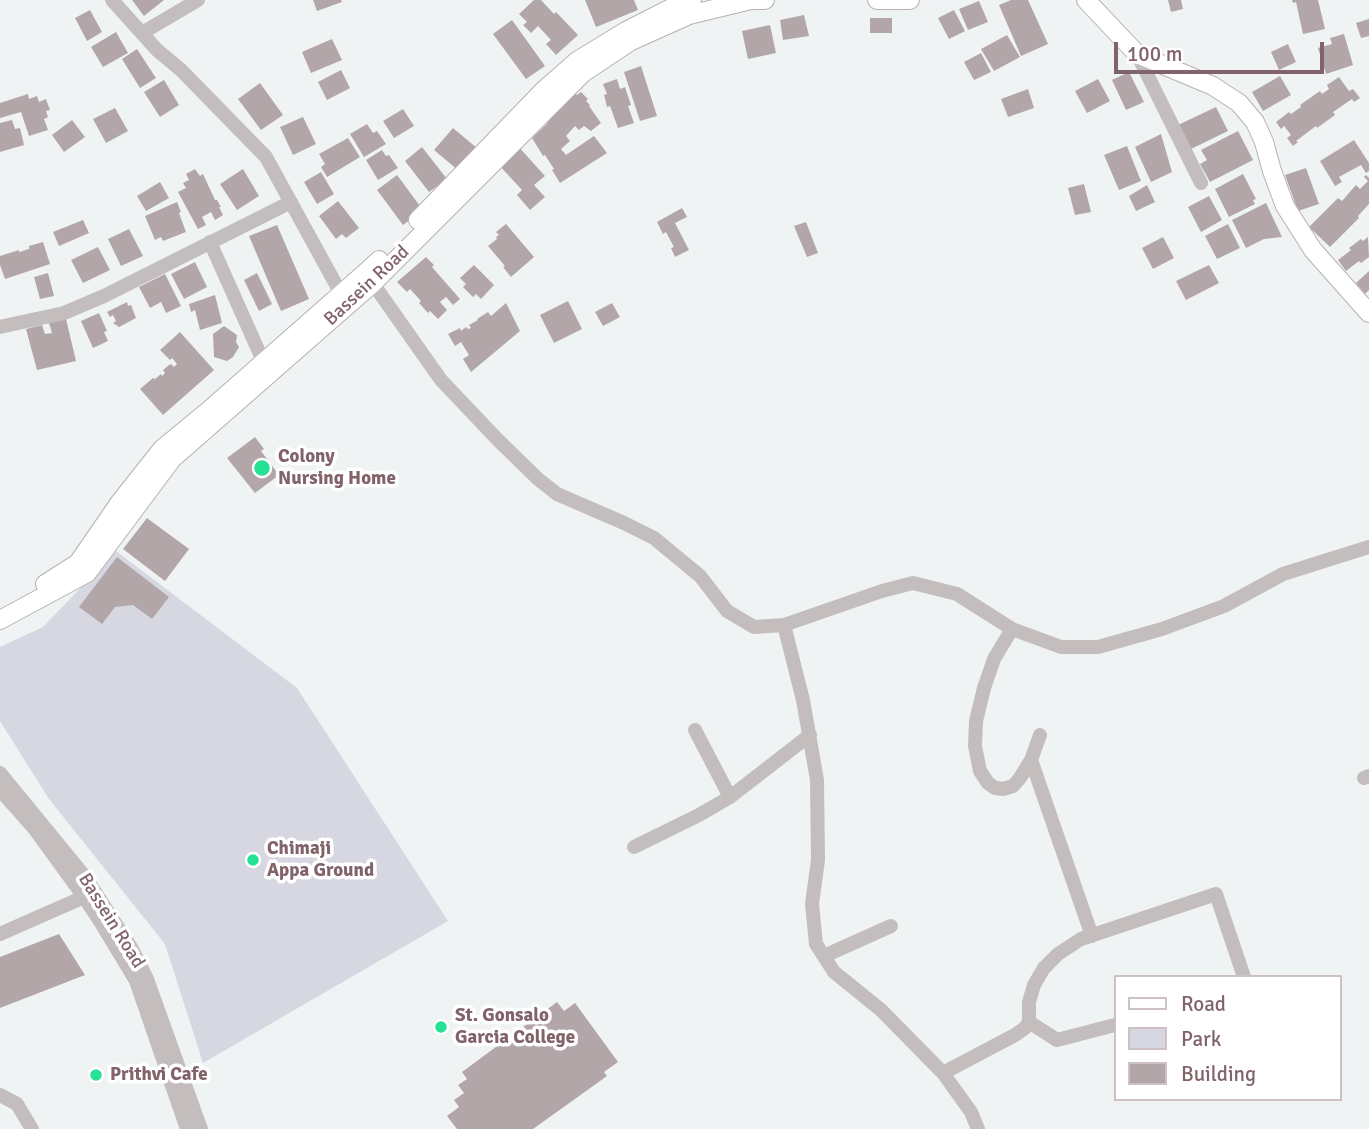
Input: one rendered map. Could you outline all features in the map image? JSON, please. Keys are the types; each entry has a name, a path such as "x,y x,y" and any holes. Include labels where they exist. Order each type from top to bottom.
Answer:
{"main road":[{"name":"Bassein Road","path":"369,278 544,90 577,61 626,31 692,0"},
{"name":"Bassein Road","path":"0,621 87,573 172,459 266,369 369,278 583,73 631,41 689,15 751,0 765,0"},
{"path":"877,0 910,0"},
{"path":"1086,0 1138,54 1213,86 1239,103 1255,122 1264,142 1285,206 1313,250 1369,312"},
{"name":"Bassein Road","path":"0,611 78,563 120,502 162,449 266,369"}],"street":[{"path":"113,0 157,50 181,70 266,157 344,300"},
{"path":"142,33 198,0"},
{"path":"1138,54 1201,183"},
{"path":"0,327 64,313 104,296 291,202"},
{"path":"210,242 266,369"},
{"path":"369,278 441,380 538,479 556,494 654,538 699,576 727,611 754,627 784,625 913,583 957,594 1012,629 1061,647 1098,648 1162,629 1224,606 1283,573 1369,547"},
{"path":"784,625 803,700 817,780 818,860 812,904 816,944 834,972 881,1010 943,1073 971,1112 978,1129"},
{"path":"1012,629 994,659 976,721 975,746 980,771 988,783 1003,789 1013,786 1031,760 1040,735"},
{"path":"695,730 730,797"},
{"path":"634,847 730,797 810,735"},
{"path":"1031,760 1092,936"},
{"name":"Bassein Road","path":"0,773 86,878 132,949 147,979 201,1129"},
{"name":"Bassein Road","path":"0,790 33,827 98,918 136,981 187,1129"},
{"path":"943,1073 1025,1028 1029,1022 1031,993 1044,968 1058,954 1081,939 1216,894 1243,975"},
{"path":"0,934 83,897"},
{"path":"824,956 891,926"},
{"path":"1029,1022 1057,1040 1114,1025"},
{"path":"0,1095 17,1104 32,1129"}],"green space":[{"name":"Chimaji Appa Ground","path":"116,551 297,688 448,921 203,1063 165,944 49,799 0,721 0,647 43,627"}],"building":[{"path":"132,0 164,0 144,16"},
{"path":"313,0 341,0 342,2 317,11"},
{"path":"534,0 541,0 578,35 556,55 546,44 551,40 538,26 531,33 523,25 527,22 519,14"},
{"path":"585,0 634,0 638,10 596,27"},
{"path":"1011,0 1028,0 1048,44 1021,56 999,5"},
{"path":"1168,0 1181,0 1183,9 1171,12"},
{"path":"1292,0 1318,0 1325,29 1303,34 1296,2 1293,3"},
{"path":"979,1 988,22 968,30 959,9"},
{"path":"90,10 102,32 87,41 75,18"},
{"path":"954,10 965,31 949,39 938,18"},
{"path":"804,15 809,36 783,40 780,20"},
{"path":"870,18 892,18 892,33 870,33"},
{"path":"1369,19 1369,36 1361,38 1356,23"},
{"path":"512,20 545,66 526,79 493,34"},
{"path":"770,25 776,53 748,59 742,31"},
{"path":"116,32 128,53 103,67 91,47"},
{"path":"1344,34 1353,65 1326,74 1318,48 1332,44 1330,38"},
{"path":"1007,35 1020,57 994,71 981,49"},
{"path":"332,39 342,60 311,73 302,52"},
{"path":"1288,44 1296,62 1279,70 1271,52"},
{"path":"137,49 156,78 140,88 122,59"},
{"path":"981,53 991,72 974,80 964,62"},
{"path":"641,66 657,116 640,121 624,72"},
{"path":"341,70 350,88 327,100 318,82"},
{"path":"1129,72 1144,102 1126,110 1112,80"},
{"path":"1280,76 1291,95 1263,111 1252,92"},
{"path":"1339,77 1349,91 1353,89 1360,98 1354,102 1352,99 1333,112 1335,115 1317,128 1316,126 1293,146 1287,138 1291,135 1284,126 1281,129 1276,122 1301,107 1300,105 1320,91 1322,94 1329,89 1327,85"},
{"path":"617,79 620,89 625,87 634,123 618,128 610,106 607,107 604,95 607,94 603,84"},
{"path":"1098,79 1110,101 1087,113 1075,91"},
{"path":"164,80 179,105 160,117 144,92"},
{"path":"260,83 283,115 261,130 238,99"},
{"path":"1028,89 1034,108 1008,117 1001,99"},
{"path":"581,92 601,123 591,131 584,126 579,130 575,126 566,136 570,141 561,149 566,155 594,136 607,153 560,183 552,170 554,169 532,138 575,93 577,95"},
{"path":"28,94 29,99 37,96 39,102 46,99 50,110 46,111 48,117 44,119 48,130 29,136 21,112 0,118 0,103"},
{"path":"1216,107 1228,131 1189,150 1178,125"},
{"path":"115,108 128,131 106,143 93,119"},
{"path":"403,109 414,126 394,138 383,121"},
{"path":"303,117 316,144 293,155 280,127"},
{"path":"12,120 15,129 20,128 24,145 0,152 0,123"},
{"path":"72,120 85,137 64,152 52,135"},
{"path":"367,124 373,133 377,131 386,144 364,157 350,134"},
{"path":"453,128 478,149 459,171 434,150"},
{"path":"1238,131 1253,160 1210,182 1200,164 1207,160 1201,150"},
{"path":"1161,134 1172,172 1151,182 1135,147"},
{"path":"348,138 360,157 327,177 321,167 325,164 319,154"},
{"path":"1354,140 1369,163 1369,171 1366,173 1361,165 1339,177 1342,182 1335,186 1320,161"},
{"path":"517,145 545,176 534,185 545,197 530,210 517,195 522,190 497,163"},
{"path":"1127,146 1141,181 1119,190 1104,155"},
{"path":"422,147 447,179 429,192 405,161"},
{"path":"382,150 398,168 378,180 366,160"},
{"path":"1306,168 1319,204 1298,211 1285,175"},
{"path":"195,169 200,176 203,174 223,215 215,220 211,212 202,217 206,225 198,229 178,192 186,188 183,183 189,180 186,174"},
{"path":"243,169 259,196 237,210 220,184"},
{"path":"321,172 334,194 317,204 304,182"},
{"path":"1243,174 1256,199 1253,200 1255,204 1229,217 1215,189"},
{"path":"397,175 423,210 403,225 377,190"},
{"path":"1366,175 1369,178 1369,204 1330,247 1309,227 1338,198 1342,201 1356,185 1360,189 1368,181 1364,177"},
{"path":"160,182 169,198 146,211 137,196"},
{"path":"1084,184 1091,212 1075,215 1068,188"},
{"path":"1147,185 1155,202 1136,211 1129,196"},
{"path":"1209,196 1222,220 1201,232 1188,207"},
{"path":"338,201 359,228 346,238 342,234 336,239 319,216"},
{"path":"177,202 186,232 163,241 161,237 155,240 145,216"},
{"path":"1266,203 1282,237 1264,239 1246,248 1232,220"},
{"path":"682,208 687,217 675,223 689,250 675,257 671,248 674,247 657,222"},
{"path":"83,220 89,233 59,246 53,232"},
{"path":"806,222 818,253 807,257 794,226"},
{"path":"506,224 534,257 511,277 488,246 497,239 499,235 496,232"},
{"path":"1228,224 1240,248 1217,259 1205,236"},
{"path":"277,225 309,299 281,311 249,236"},
{"path":"129,229 143,256 121,266 108,239"},
{"path":"1163,237 1174,258 1153,269 1142,248"},
{"path":"1368,237 1369,257 1346,271 1338,260 1351,250 1349,248"},
{"path":"43,242 50,264 5,279 0,256 29,249 29,246"},
{"path":"98,247 110,270 83,283 71,260"},
{"path":"426,257 460,299 453,305 446,297 440,302 447,310 438,319 430,311 428,313 410,289 407,292 397,282"},
{"path":"195,262 207,287 184,299 171,274"},
{"path":"474,265 494,285 481,299 476,294 473,297 463,287 466,284 460,278"},
{"path":"1209,265 1219,283 1186,300 1176,281"},
{"path":"1369,271 1369,290 1365,294 1356,283"},
{"path":"48,273 54,296 40,299 34,277"},
{"path":"257,273 272,304 259,311 244,280"},
{"path":"165,274 181,306 166,313 161,302 150,308 139,287"},
{"path":"215,295 222,323 200,330 195,310 191,312 189,304"},
{"path":"568,301 582,329 554,343 540,315"},
{"path":"127,302 136,318 119,327 113,323 116,321 113,315 110,317 107,312"},
{"path":"506,303 520,331 471,372 463,359 469,355 461,342 455,346 448,334 460,328 461,331 466,327 471,328 469,325 477,319 488,312 491,316"},
{"path":"612,303 620,317 603,326 595,312"},
{"path":"99,313 107,331 104,332 108,341 93,348 81,321"},
{"path":"66,319 76,361 37,370 26,329 42,325 45,334 52,333 49,323"},
{"path":"224,326 237,335 236,342 239,347 227,361 214,357 213,334"},
{"path":"180,332 214,370 163,415 140,389 153,378 161,374 162,376 165,373 163,370 169,365 174,367 177,364 160,350"},
{"path":"255,437 264,449 261,451 279,475 255,493 227,458"},
{"path":"147,518 189,549 165,581 123,549"},
{"path":"117,557 169,597 152,619 133,605 115,607 102,624 79,607"},
{"path":"59,934 85,975 0,1008 0,957"},
{"path":"557,1002 564,1011 575,1003 618,1062 604,1072 607,1076 533,1129 457,1129 447,1116 459,1107 454,1100 464,1093 458,1085 467,1079 462,1072"}],"place":[{"name":"Colony Nursing Home","path":"262,468"},
{"name":"Chimaji Appa Ground","path":"253,860"},
{"name":"St. Gonsalo Garcia College","path":"441,1027"},
{"name":"Prithvi Cafe","path":"96,1075"}]}
